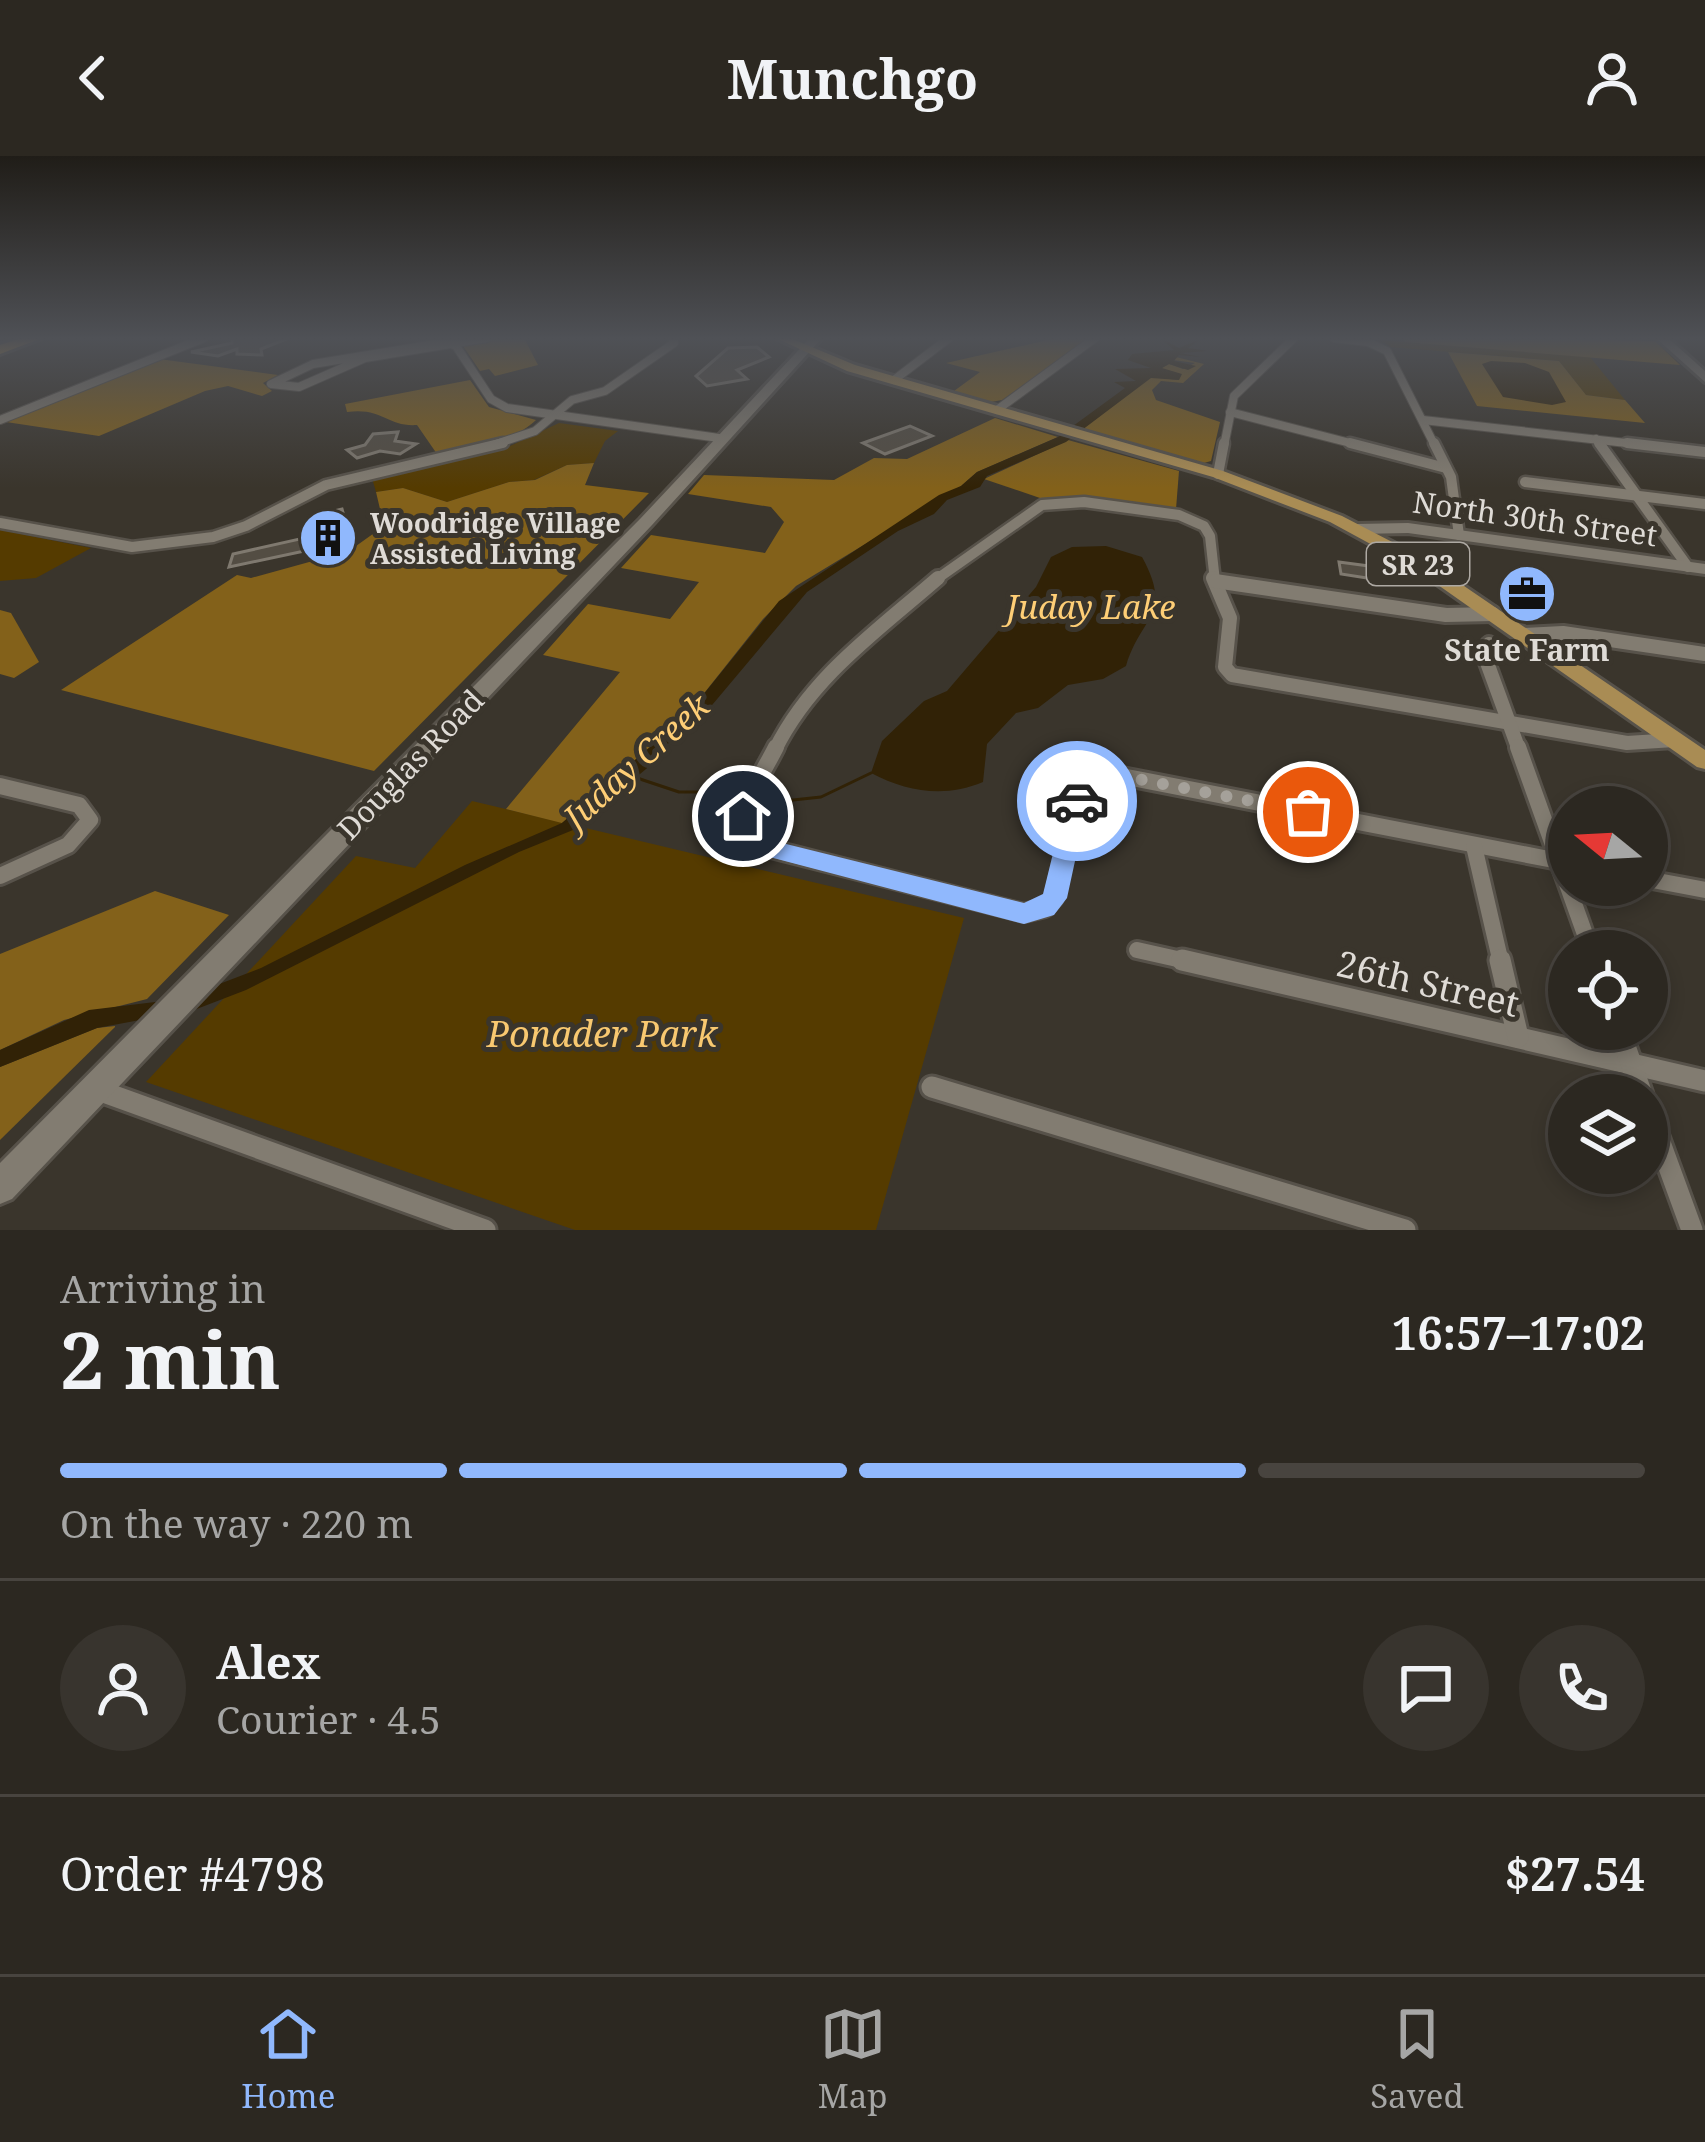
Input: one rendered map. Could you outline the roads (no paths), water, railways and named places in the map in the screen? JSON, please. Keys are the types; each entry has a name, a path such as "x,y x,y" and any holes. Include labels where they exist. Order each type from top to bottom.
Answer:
{"main road":[{"name":"SR 23","path":"922,388 1218,474 1357,529 1493,614 1705,761"}],"street":[{"path":"0,420 79,388"},
{"path":"485,388 497,404 719,438"},
{"path":"0,523 132,547 197,542 246,526 308,492 507,444 572,400 609,388"},
{"name":"Douglas Road","path":"0,1187 646,522 767,388"},
{"path":"998,410 1028,388"},
{"path":"1218,474 1230,412 1240,388"},
{"path":"1406,388 1454,487 1460,535"},
{"path":"1230,412 1446,468"},
{"path":"1423,420 1705,452"},
{"path":"1596,440 1697,568"},
{"path":"1525,482 1705,504"},
{"path":"1548,859 1102,771 1085,774 1051,904 1024,914 763,847 744,828 747,799 792,715 833,667 949,568 1007,526 1051,502 1163,512 1201,524 1210,536 1208,562 1230,617 1228,673 1627,743 1674,740"},
{"name":"North 30th Street","path":"1357,529 1392,526 1697,568"},
{"path":"1215,581 1446,615 1493,614"},
{"path":"1524,635 1563,633 1705,654"},
{"path":"1489,644 1486,657 1548,822"},
{"path":"0,786 79,805 90,816 89,826 68,845 0,876"},
{"path":"1474,846 1518,1037"},
{"path":"1668,883 1705,890"},
{"name":"26th Street","path":"1137,950 1705,1081"},
{"path":"1626,1050 1635,1074"},
{"path":"932,1087 1405,1230"},
{"path":"95,1089 485,1230"},
{"path":"1668,1166 1691,1230"}],"water":[{"name":"Juday Creek","path":"1125,388 1138,388 1066,442 987,476 980,487 947,500 934,514 898,531 807,592 702,717 675,735 652,764 573,830 519,852 246,990 194,1010 97,1028 0,1067 0,1050 89,1010 180,999 261,968 465,865 562,823 686,716 779,601 977,472 1058,437"},
{"path":"1497,388 1558,388 1566,402 1552,405 1503,397"},
{"name":"Juday Lake","path":"1106,546 1142,557 1155,592 1151,615 1126,666 1103,679 1068,685 1038,708 1016,713 987,744 983,782 926,791 871,773 882,741 924,701 947,691 1036,587 1051,557 1072,547"}],"waterway":[{"path":"765,803 821,797 871,773"},
{"name":"Juday Creek","path":"634,777 679,792 708,792"}],"place":[{"name":"Woodridge Village Assisted Living","path":"328,538"},
{"name":"State Farm","path":"1527,594"}],"park label":[{"name":"Ponader Park","path":"602,1033"}]}
